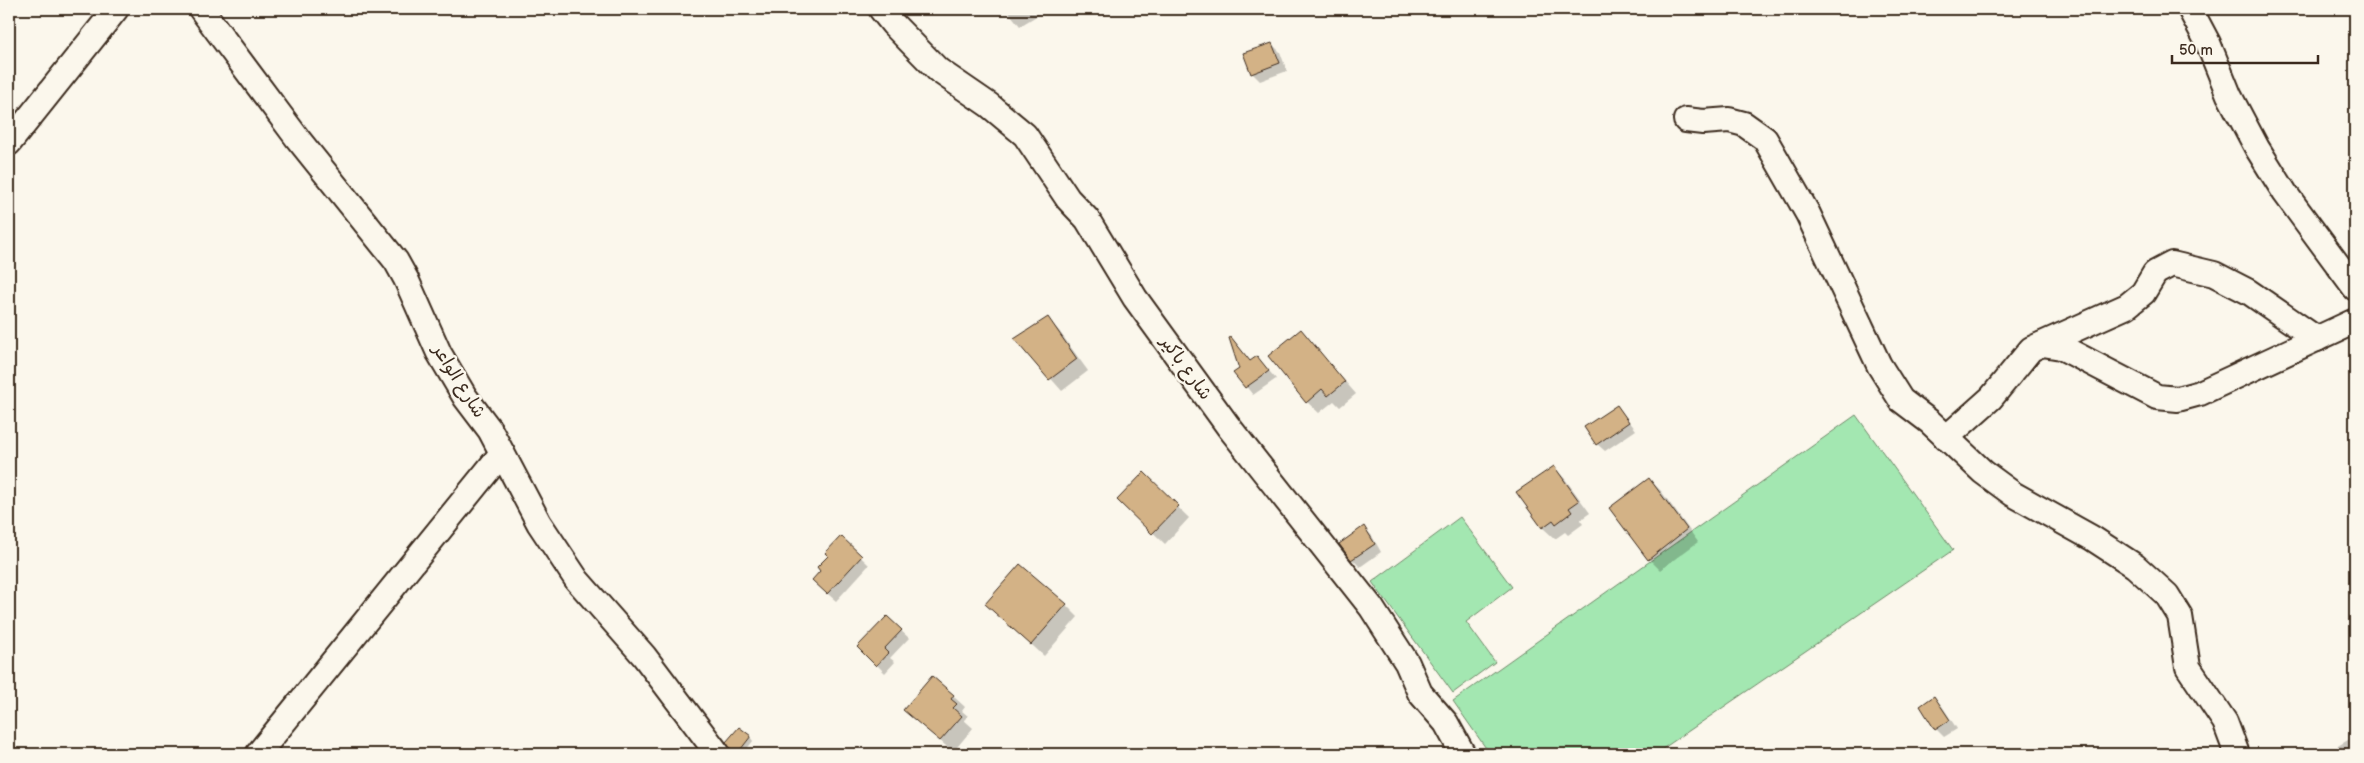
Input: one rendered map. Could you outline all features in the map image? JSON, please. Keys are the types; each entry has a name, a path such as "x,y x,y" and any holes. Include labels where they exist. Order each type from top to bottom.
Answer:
{"street":[{"path":"9,143 116,9"},
{"name":"شارع الواعر","path":"201,9 298,139 396,261 439,353 465,397 490,430 539,523 577,580 644,656 718,754"},
{"name":"شارع باكير","path":"881,9 938,70 989,105 1025,135 1068,199 1087,219 1135,298 1228,426 1371,607 1407,663 1420,693 1446,723 1463,754"},
{"path":"2190,9 2208,44 2229,95 2257,148 2285,193 2355,288"},
{"path":"1686,120 1703,122 1713,119 1729,120 1744,124 1765,139 1808,214 1890,385 1901,400 1983,472 2013,494 2099,543 2135,566 2167,595 2180,616 2188,667 2225,722 2237,754"},
{"path":"1946,438 1991,398 2031,349 2127,306 2144,293 2155,273 2172,264 2214,274 2249,292 2317,339"},
{"path":"2043,344 2061,347 2157,397 2178,399 2200,393 2355,321"},
{"path":"258,754 502,453"}],"green space":[{"path":"1856,415 1953,550 1655,754 1490,754 1453,701"},
{"path":"1460,517 1512,587 1466,622 1495,662 1453,693 1372,582"}],"building":[{"path":"1272,43 1280,63 1251,74 1243,53"},
{"path":"1048,317 1077,359 1049,380 1014,339"},
{"path":"1301,329 1345,382 1328,396 1322,389 1306,403 1268,356"},
{"path":"1231,337 1250,361 1257,356 1269,371 1245,388 1233,373 1239,369 1229,338"},
{"path":"1617,405 1629,422 1596,445 1584,427"},
{"path":"1554,466 1579,501 1569,508 1572,512 1556,524 1553,520 1542,528 1516,492"},
{"path":"1144,472 1179,506 1152,534 1117,500"},
{"path":"1649,478 1687,529 1648,560 1609,508"},
{"path":"1364,526 1375,544 1351,560 1339,544"},
{"path":"841,536 862,556 827,594 812,580 820,571 817,567 828,556 825,553"},
{"path":"1020,564 1067,604 1031,645 985,604"},
{"path":"887,616 902,630 884,649 888,653 876,666 857,647"},
{"path":"932,676 954,695 951,699 957,704 953,708 962,716 940,741 903,710"},
{"path":"1934,696 1950,720 1935,730 1920,706"},
{"path":"739,727 751,736 737,754 733,754 726,742"}]}
